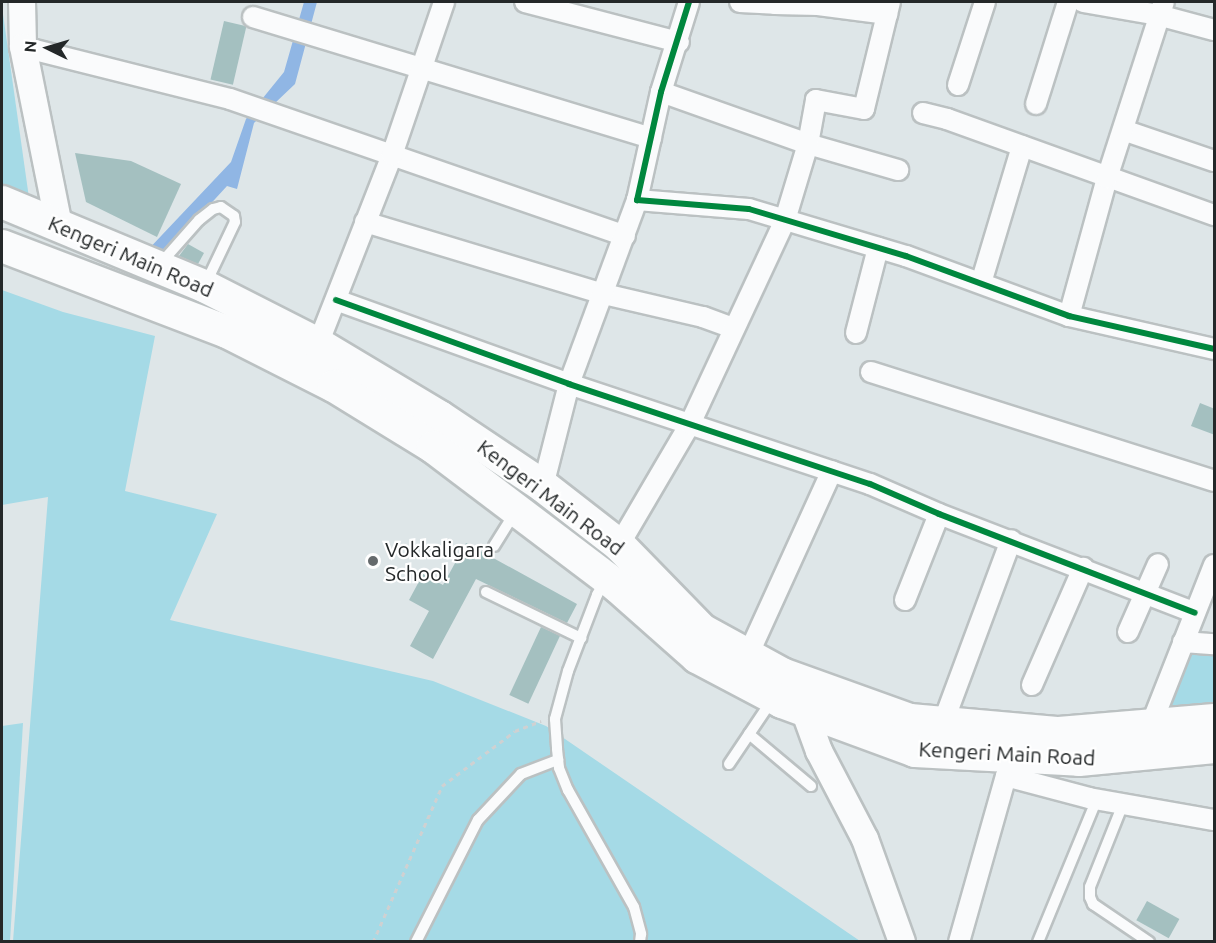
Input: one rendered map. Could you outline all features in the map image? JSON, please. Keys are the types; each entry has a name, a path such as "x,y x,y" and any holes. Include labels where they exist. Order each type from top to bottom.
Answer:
{"main road":[{"name":"Kengeri Main Road","path":"2,202 204,286 318,344 440,417 543,486 619,545 702,630 748,655 790,695 910,720 1059,733 1215,720"},
{"name":"Kengeri Main Road","path":"2,246 92,283 227,332 334,386 433,447 607,578 697,657 790,695 850,727 915,751 1005,766 1215,747"},
{"path":"2,263 55,285 92,283"}],"street":[{"path":"22,2 23,47 59,226"},
{"path":"318,344 392,155 444,2"},
{"path":"525,2 678,42"},
{"path":"543,486 569,384 637,200 661,92 689,2"},
{"path":"619,545 690,424 785,220 808,144 816,100 864,109 888,8 818,3 740,2"},
{"path":"958,85 985,2"},
{"path":"1036,104 1068,2"},
{"path":"1083,2 1161,8 1215,30"},
{"path":"1069,316 1107,178 1161,8"},
{"path":"253,17 421,66 651,138"},
{"path":"23,47 230,99 625,236"},
{"path":"661,92 808,144 898,170"},
{"path":"923,113 947,119 1215,215"},
{"path":"1123,130 1215,161"},
{"path":"981,283 1022,147"},
{"path":"637,200 749,209 878,248 1069,316 1215,349"},
{"path":"365,222 604,294 703,317 734,328"},
{"path":"856,333 878,248"},
{"path":"336,300 569,384 870,483 939,514 1195,613"},
{"path":"871,372 1215,481"},
{"path":"748,655 832,471"},
{"path":"905,600 939,514"},
{"path":"943,723 1011,540"},
{"path":"1128,632 1158,564"},
{"path":"1151,725 1215,565"},
{"path":"1032,685 1083,568"},
{"path":"1183,642 1215,644"},
{"path":"790,695 865,839 902,942"},
{"path":"823,759 833,741 850,727"},
{"path":"959,942 1005,766 1097,799 1215,820"}],"lane":[{"path":"159,266 200,220 213,209 221,207 234,216 235,222 204,286"},
{"path":"494,546 517,510"},
{"path":"607,578 597,595 580,638 555,719 558,760 568,790 634,907 641,934 640,942"},
{"path":"486,592 580,638"},
{"path":"729,764 749,735 790,695"},
{"path":"749,735 811,786"},
{"path":"416,942 478,820 521,774 558,760"},
{"path":"1038,942 1097,799"},
{"path":"1123,804 1090,887 1090,897 1093,904 1149,942"}],"path":[{"path":"373,942 442,786 515,731 555,719"}],"shaded area":[{"path":"304,2 317,2 295,84 254,123 237,189 227,186 159,260 144,254 231,162 246,119 284,72"},
{"path":"2,7 30,205 2,193"},
{"path":"2,290 63,312 155,336 125,491 217,514 170,620 433,681 546,726 860,941 13,941 48,497 2,505"},
{"path":"1187,652 1214,653 1214,704 1170,708"},
{"path":"23,723 10,941 2,941 2,726"}],"building":[{"path":"224,21 246,26 233,85 211,79"},
{"path":"75,153 131,161 181,184 157,237 86,202"},
{"path":"188,244 204,253 198,264 179,256"},
{"path":"1200,403 1215,409 1215,435 1191,426"},
{"path":"466,543 577,604 567,623 476,579 433,659 410,646 429,611 409,600 423,574 443,585"},
{"path":"541,627 560,636 528,704 509,695"},
{"path":"1147,901 1179,919 1169,938 1136,920"}],"cycle path":[{"path":"689,2 661,92 637,200 749,209 906,256 1069,316 1214,349"},
{"path":"336,300 569,384 870,484 939,514 1195,613"}],"place":[{"name":"Vokkaligara School","path":"373,561"}]}
